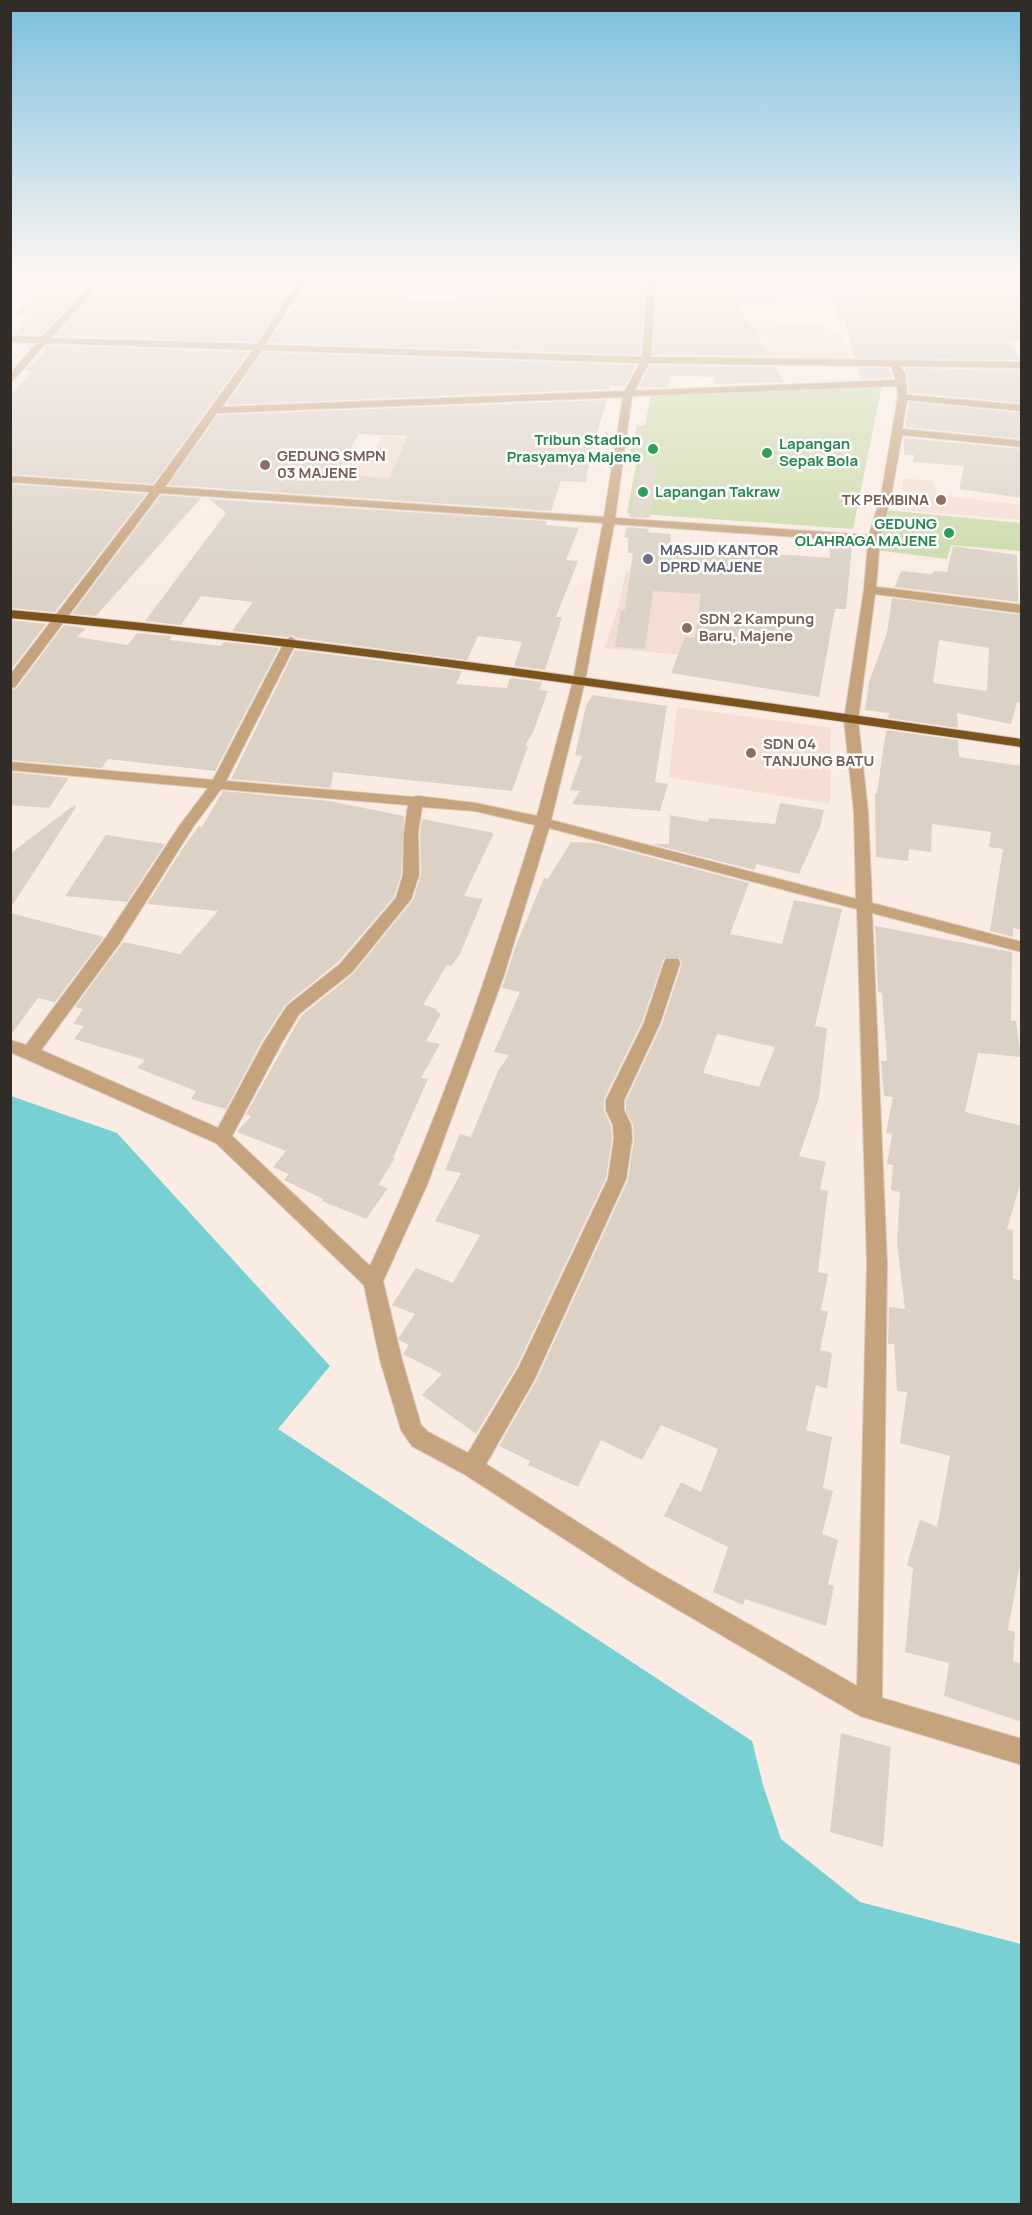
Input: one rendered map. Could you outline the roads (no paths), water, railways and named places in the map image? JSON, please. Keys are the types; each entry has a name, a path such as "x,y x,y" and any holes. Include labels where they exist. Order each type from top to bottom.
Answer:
{"highway":[{"path":"10,614 291,641 421,657 1022,743"}],"street":[{"path":"10,684 62,618 237,378"},
{"path":"373,1281 418,1185 496,975 543,822 579,681 609,521 628,394 636,378"},
{"path":"868,1707 877,1263 861,812 851,720 870,590 874,539 886,496 903,397 900,378"},
{"path":"214,410 902,383"},
{"path":"903,397 1022,408"},
{"path":"896,431 1022,444"},
{"path":"10,479 155,491 874,539"},
{"path":"870,590 1022,609"},
{"path":"291,641 218,784 187,825 112,940 20,1049 222,1138 373,1281 391,1360 412,1430 420,1438 472,1467 642,1576 868,1707 1022,1752"},
{"path":"10,766 418,800 475,807 543,822 1022,947"},
{"path":"222,1138 273,1042 293,1010 346,968 403,899 411,875 411,832 414,809 418,800"},
{"path":"472,1467 526,1373 617,1179 623,1139 622,1125 615,1110 615,1100 652,1023 672,963"}],"water":[{"path":"11,1096 117,1133 330,1366 278,1429 752,1741 763,1785 781,1839 860,1902 1021,1944 1021,2204 11,2204"}],"place":[{"name":"Tribun Stadion Prasyamya Majene","path":"653,449"},
{"name":"Lapangan Sepak Bola","path":"767,453"},
{"name":"GEDUNG SMPN 03 MAJENE","path":"265,465"},
{"name":"Lapangan Takraw","path":"643,492"},
{"name":"TK PEMBINA","path":"941,500"},
{"name":"GEDUNG OLAHRAGA MAJENE","path":"949,533"},
{"name":"MASJID KANTOR DPRD MAJENE","path":"648,559"},
{"name":"SDN 2 Kampung Baru, Majene","path":"687,628"},
{"name":"SDN 04 TANJUNG BATU","path":"751,753"}]}
